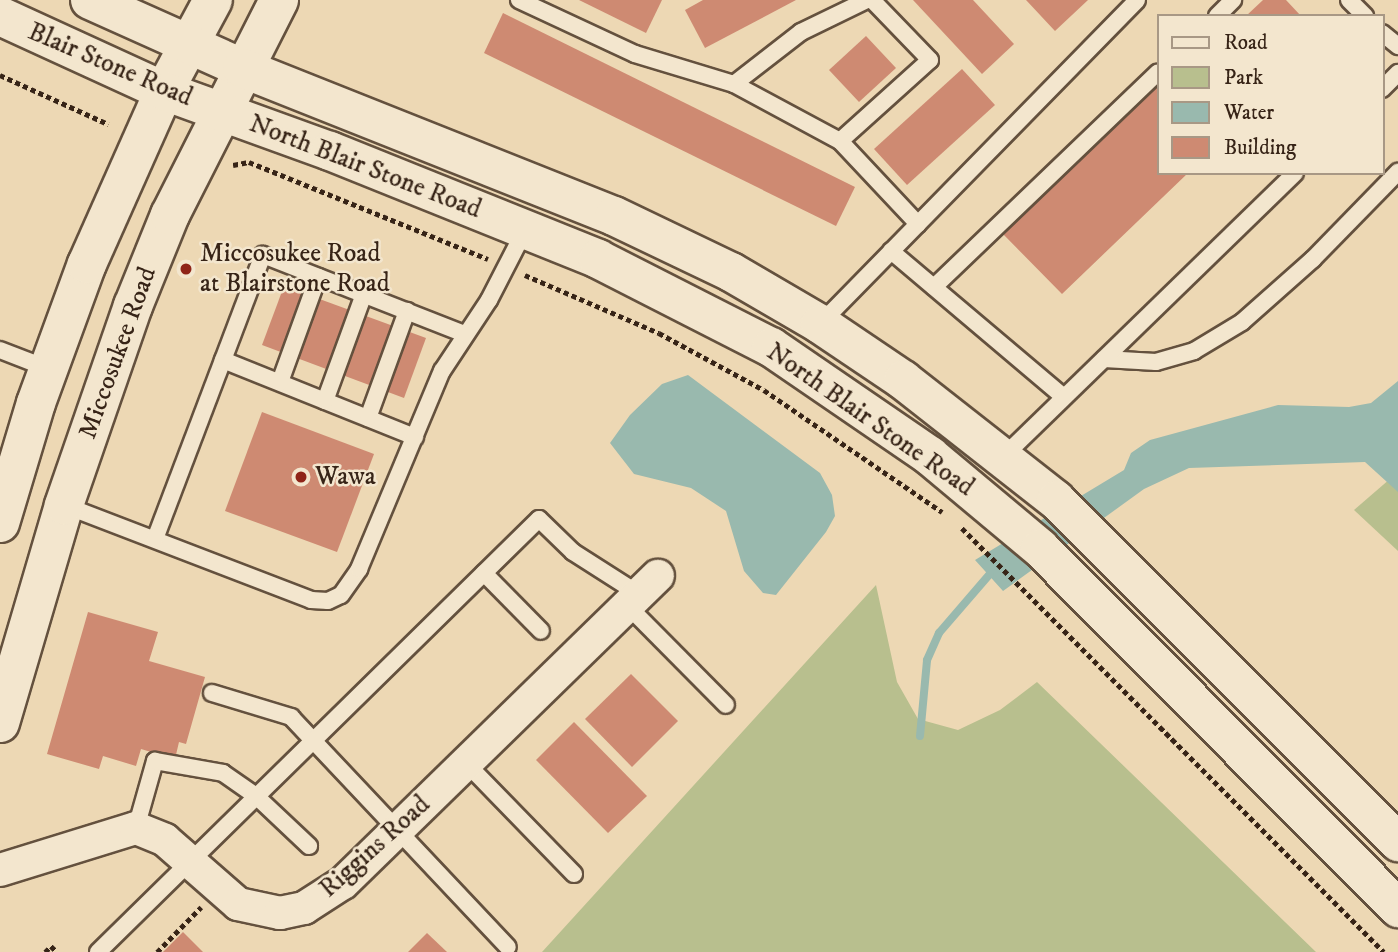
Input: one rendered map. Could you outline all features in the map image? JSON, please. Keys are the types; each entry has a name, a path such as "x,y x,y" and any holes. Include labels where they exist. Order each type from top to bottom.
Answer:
{"main road":[{"name":"Blair Stone Road","path":"90,0 242,68"},
{"path":"0,523 49,369 87,264 164,91 213,0"},
{"name":"Miccosukee Road","path":"0,723 64,505 133,306 170,215 242,68 279,0"},
{"name":"Blair Stone Road","path":"0,16 164,91 221,111"},
{"name":"North Blair Stone Road","path":"242,68 614,216 731,272 820,324 1003,457 1083,527 1398,842"},
{"name":"North Blair Stone Road","path":"221,111 598,260 771,347 930,456 1040,548 1398,908"},
{"path":"970,490 1003,457"}],"street":[{"name":"Riggins Road","path":"136,828 165,840 238,904 280,913 304,908 325,897 398,829 642,592"},
{"path":"0,870 136,828"}],"lane":[{"path":"519,0 635,54 734,84 840,141 918,224"},
{"path":"734,84 801,32 869,0 930,60 840,141"},
{"path":"820,324 1137,0"},
{"path":"1219,14 1233,0"},
{"path":"1349,0 1363,14"},
{"path":"1384,35 1398,46"},
{"path":"1384,87 1398,73"},
{"path":"934,287 1156,74"},
{"path":"1104,359 1156,362 1195,351 1242,322 1313,259 1398,172"},
{"path":"1003,457 1293,175"},
{"path":"64,505 312,600 328,601 341,595 359,569 442,371 488,300 524,230"},
{"path":"891,251 1065,397"},
{"path":"155,540 263,255 465,334"},
{"path":"280,382 318,277"},
{"path":"325,401 364,294"},
{"path":"368,418 407,311"},
{"path":"0,350 49,369"},
{"path":"223,360 415,437"},
{"path":"98,952 539,519 573,552 642,592 726,705"},
{"path":"484,573 541,631"},
{"path":"212,693 291,717 508,947"},
{"path":"136,828 155,761 223,773 256,796 309,846"},
{"path":"466,763 574,874"}],"path":[{"path":"0,75 108,124"},
{"path":"226,170 249,162 485,258"},
{"path":"520,273 659,332 764,390 953,519 1384,952"},
{"path":"157,952 202,906"},
{"path":"45,952 51,946 57,952"}],"green space":[{"path":"1398,472 1398,551 1354,510"},
{"path":"876,585 897,682 918,719 958,730 1000,710 1037,682 1316,952 542,952"}],"water":[{"path":"688,375 820,473 832,495 835,516 826,532 776,595 763,593 744,571 726,511 691,488 634,474 610,443 630,415 662,384"},
{"path":"1398,381 1398,492 1365,462 1189,468 1144,489 1003,591 975,560 1124,470 1131,453 1150,440 1278,405 1349,407 1371,403"}],"building":[{"path":"579,0 662,0 646,33"},
{"path":"703,0 796,0 705,48 685,10"},
{"path":"913,0 973,0 1014,44 982,74"},
{"path":"1026,0 1088,0 1055,31"},
{"path":"1263,0 1286,0 1299,14 1248,14"},
{"path":"503,13 855,187 836,226 484,53"},
{"path":"866,36 896,68 859,102 829,70"},
{"path":"962,69 995,105 907,185 874,149"},
{"path":"1156,86 1156,175 1186,175 1062,294 1003,234"},
{"name":"Wawa","path":"284,286 426,338 404,398 262,345"},
{"name":"Wawa","path":"262,412 374,454 337,552 225,511"},
{"path":"88,612 158,632 149,661 205,677 186,744 179,742 175,759 141,749 136,766 103,756 99,769 47,754"},
{"path":"631,674 678,721 632,767 585,719"},
{"path":"574,722 647,796 608,833 536,760"},
{"path":"183,932 203,952 163,952"},
{"path":"427,933 447,952 408,952"}],"waterway":[{"path":"920,736 927,660 939,633 989,575"}],"place":[{"name":"Miccosukee Road at Blairstone Road","path":"186,269"},
{"name":"Wawa","path":"301,477"}]}
